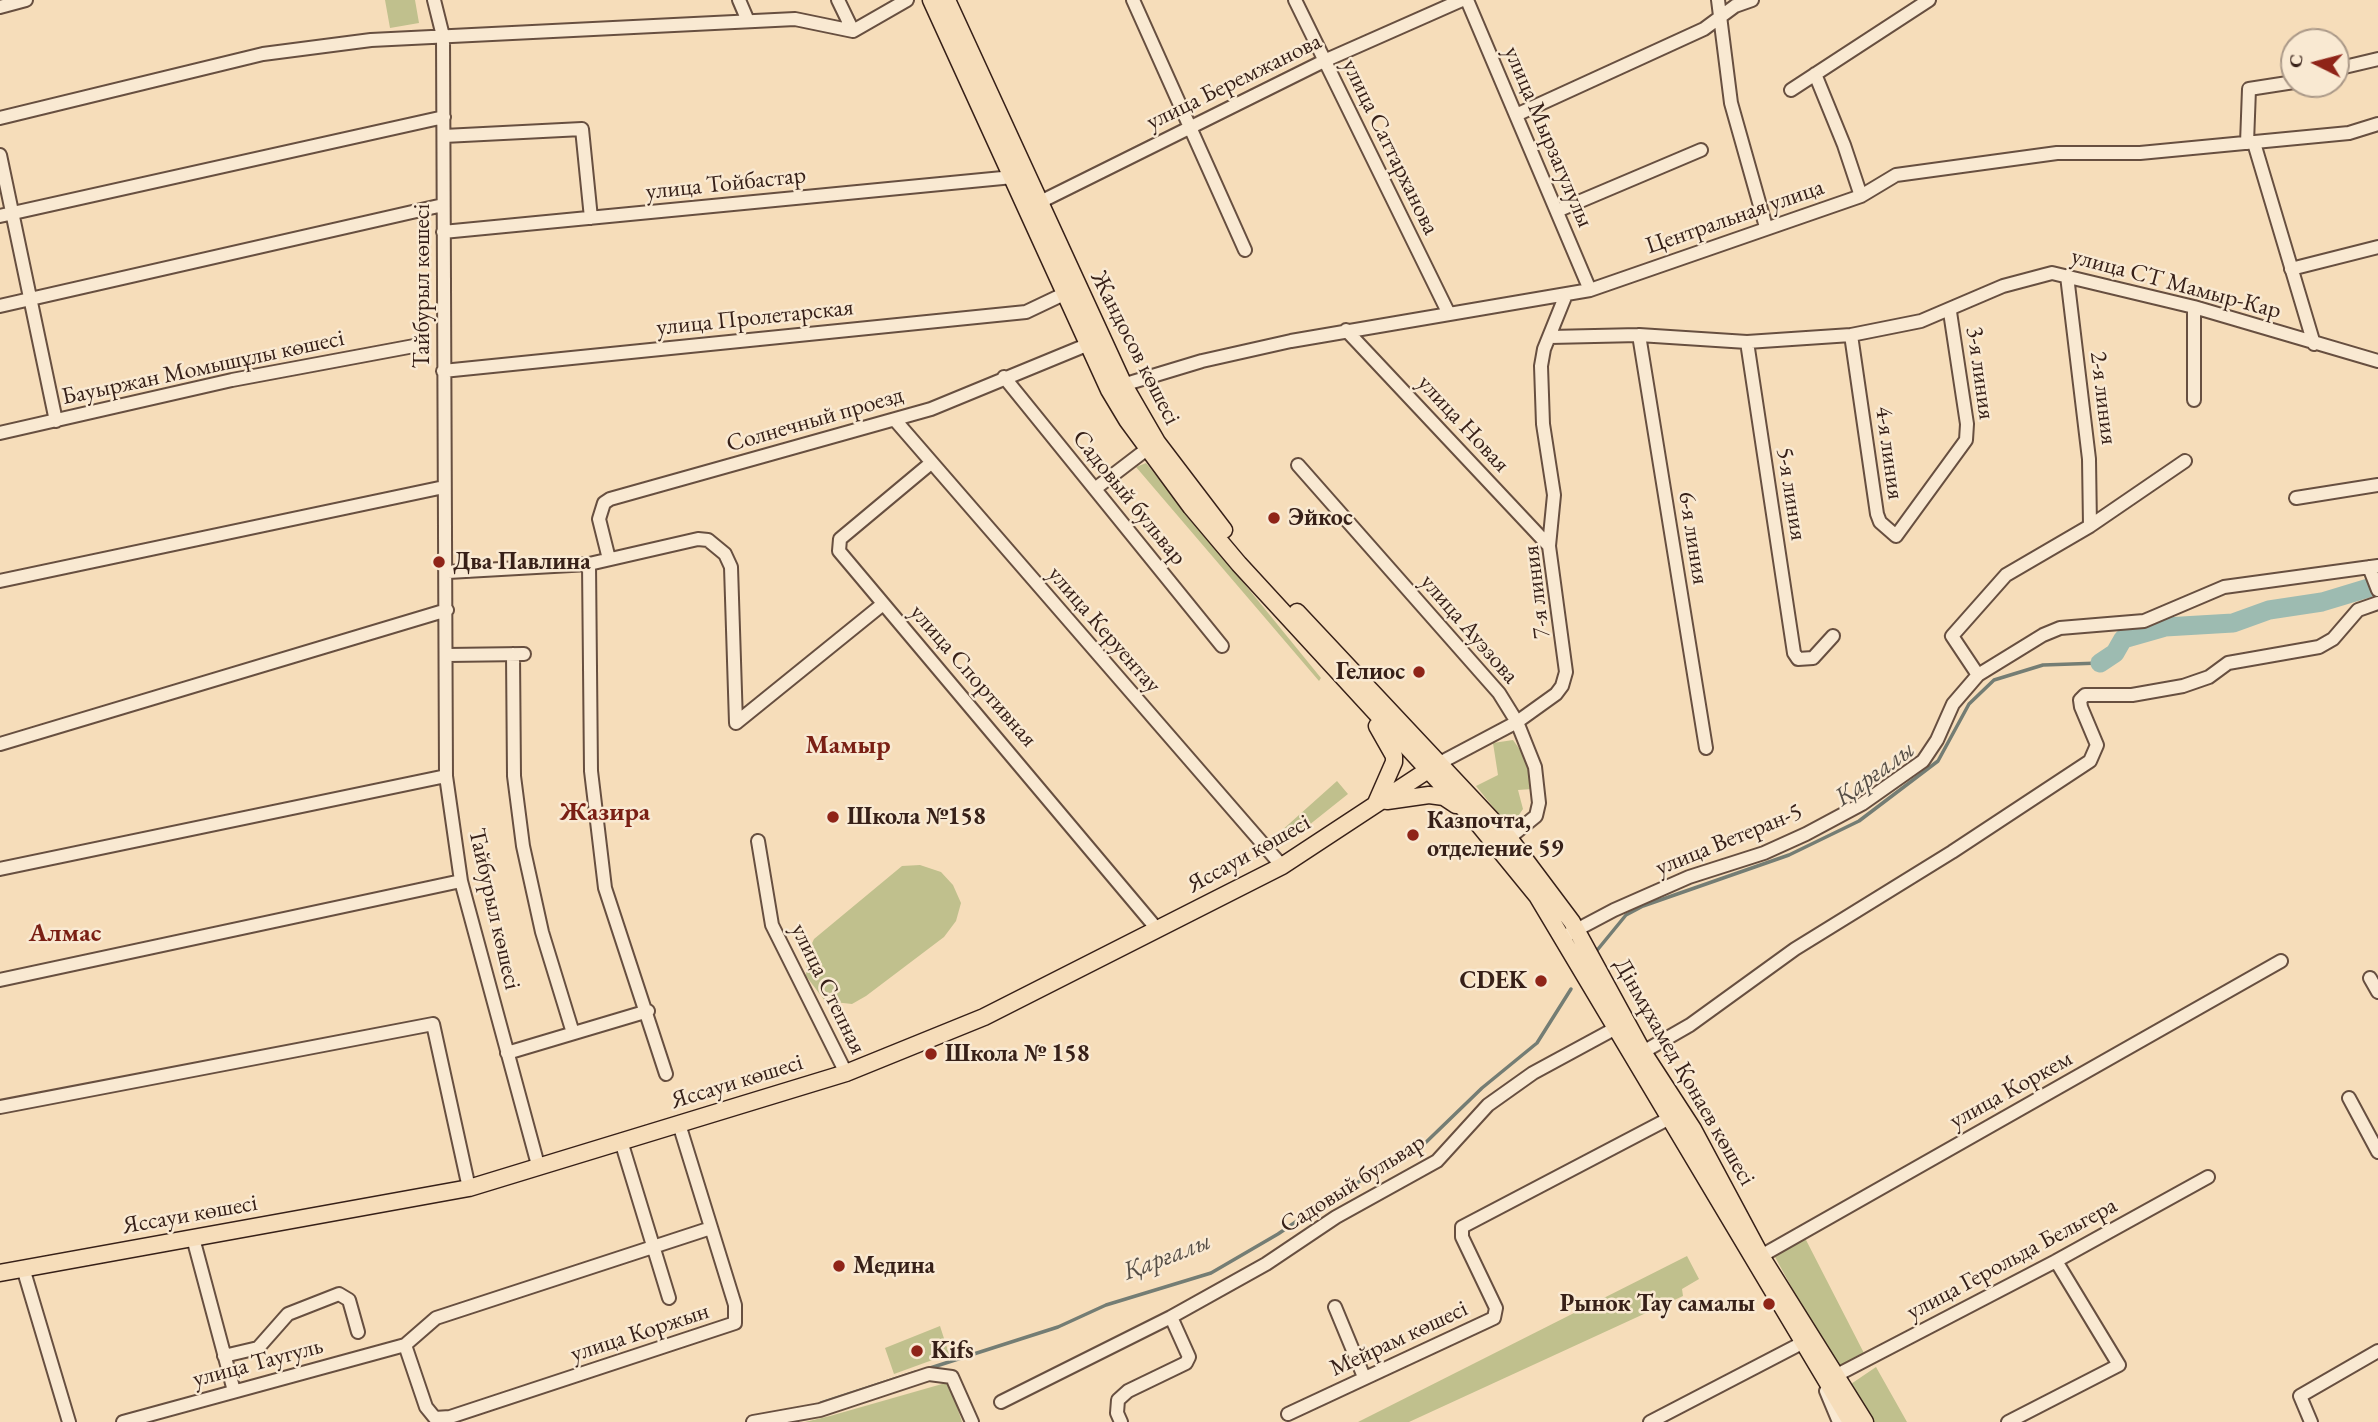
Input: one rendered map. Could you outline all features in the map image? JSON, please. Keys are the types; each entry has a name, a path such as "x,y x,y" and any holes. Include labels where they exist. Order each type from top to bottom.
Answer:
{"main road":[{"name":"Жандосов көшесі","path":"931,0 1013,177 1034,205 1066,293 1089,344 1116,387 1252,564 1433,767"},
{"name":"Жандосов көшесі","path":"947,0 1034,205 1147,449 1239,564 1364,702"},
{"path":"1364,702 1412,752 1433,767"},
{"path":"1364,702 1394,756 1375,805"},
{"name":"Яссауи көшесі","path":"0,1273 469,1188 846,1073 985,1017 1282,866 1433,767"},
{"name":"Дінмұхамед Қонаев көшесі","path":"1433,767 1570,933"},
{"name":"Дінмұхамед Қонаев көшесі","path":"1433,767 1509,838 1693,1129 1762,1256 1865,1422"},
{"path":"1375,805 1406,796 1444,797 1479,825"},
{"name":"Дінмұхамед Қонаев көшесі","path":"1591,970 1616,1028 1796,1346 1814,1362 1851,1422"}],"street":[{"path":"0,7 26,0"},
{"name":"Тайбурыл көшесі","path":"434,0 443,36 444,487 448,572 446,776 461,881 538,1166"},
{"path":"739,0 748,21"},
{"path":"838,0 853,31"},
{"path":"0,118 263,54 371,40 748,21 814,21 831,29 853,31 907,0"},
{"path":"1133,0 1245,250"},
{"name":"улица Саттарханова","path":"1295,0 1448,312"},
{"name":"улица Беремжанова","path":"1034,205 1324,61 1465,0"},
{"name":"улица Мырзагулулы","path":"1465,0 1590,290"},
{"path":"1718,0 1731,103 1766,227"},
{"path":"1516,115 1704,29 1720,16 1752,0"},
{"path":"1791,90 1929,0"},
{"path":"2350,66 2378,60"},
{"path":"1815,74 1861,195"},
{"path":"2280,84 2249,89 2250,143 2314,344"},
{"path":"6,215 444,117"},
{"name":"Центральная улица","path":"1116,387 1202,361 1346,331 1590,290 1861,195 1896,175 2057,152 2140,153 2349,133 2378,124"},
{"path":"444,136 582,129 591,218"},
{"path":"1557,211 1701,150"},
{"path":"0,155 6,215 33,299 56,421"},
{"name":"улица Тойбастар","path":"443,232 1013,177"},
{"path":"0,306 443,205"},
{"path":"2291,269 2378,247"},
{"name":"улица СТ Мамыр-Кар","path":"1550,337 1639,335 1747,342 1851,335 1921,321 1950,312 2003,286 2029,277 2053,273 2194,307 2378,361"},
{"name":"2-я линия","path":"2067,276 2089,459 2090,526"},
{"name":"улица Пролетарская","path":"443,370 1026,312 1066,293"},
{"name":"7-я линия","path":"1433,767 1517,722 1556,694 1562,686 1566,672 1549,546 1554,495 1543,424 1541,366 1564,296"},
{"path":"2194,307 2194,400"},
{"name":"3-я линия","path":"1950,312 1967,425 1966,440"},
{"name":"улица Новая","path":"1346,331 1549,546"},
{"name":"6-я линия","path":"1639,335 1706,748"},
{"name":"4-я линия","path":"1851,335 1877,514 1885,527 1896,536 1966,440"},
{"name":"5-я линия","path":"1747,342 1794,653 1798,659 1813,658 1833,636"},
{"name":"Солнечный проезд","path":"608,559 599,519 604,503 610,499 931,409 1089,344"},
{"name":"Бауыржан Момышұлы көшесі","path":"0,433 232,380 414,345"},
{"name":"Садовый бульвар","path":"1004,377 1222,646"},
{"name":"улица Керуентау","path":"895,420 1282,866"},
{"path":"1096,488 1147,449"},
{"path":"1978,675 1953,642 1954,629 2006,575 2090,526 2185,461"},
{"name":"улица Спортивная","path":"931,463 840,539 837,545 883,604 1157,929"},
{"name":"улица Ауэзова","path":"1298,466 1499,693 1517,722 1535,767 1539,803 1536,816 1509,838"},
{"path":"2296,498 2378,485"},
{"path":"0,581 444,487"},
{"path":"448,572 589,564 703,538 730,560 736,723 883,604"},
{"path":"589,564 591,771 605,888 648,1012 666,1074"},
{"path":"2373,570 2378,590"},
{"name":"улица Ветеран-5","path":"1570,933 1689,877 1764,852 1806,834 1862,804 1923,761 1931,752 1953,704 1978,675 2043,635 2060,628 2144,621 2224,587 2373,570"},
{"path":"1643,1052 1700,1018 1795,949 1952,852 2090,761 2097,745 2081,707 2081,700 2085,695 2132,695 2183,686 2209,677 2228,663 2319,647 2333,639 2358,610 2378,603"},
{"path":"0,744 447,610"},
{"path":"447,655 518,654 514,767 523,846 542,932 573,1033"},
{"path":"0,869 446,776"},
{"name":"улица Степная","path":"758,841 772,925 846,1073"},
{"path":"0,980 461,881"},
{"name":"улица Коркем","path":"1762,1256 2281,961"},
{"path":"2370,978 2378,992"},
{"path":"507,1053 648,1012"},
{"path":"0,1107 433,1024 469,1188"},
{"name":"Садовый бульвар","path":"1001,1402 1171,1317 1266,1264 1336,1217 1437,1161 1488,1105 1533,1073 1616,1028"},
{"path":"2349,1098 2378,1152"},
{"name":"Мейрам көшесі","path":"1287,1414 1494,1318 1496,1308 1462,1237 1462,1227 1668,1119"},
{"name":"улица Коржын","path":"405,1345 426,1407 435,1418 450,1418 736,1323 735,1305 679,1124"},
{"path":"621,1141 670,1298"},
{"name":"улица Герольда Бельгера","path":"1835,1376 2056,1261 2208,1177"},
{"path":"405,1345 436,1318 711,1228"},
{"path":"193,1238 234,1391"},
{"path":"2008,1422 2119,1365 2056,1261"},
{"path":"23,1268 69,1422"},
{"path":"224,1356 258,1348 288,1314 339,1294 349,1300 358,1332"},
{"path":"1335,1307 1364,1377"},
{"path":"1121,1422 1117,1413 1118,1400 1128,1391 1186,1363 1189,1357 1171,1317"},
{"name":"улица Таугуль","path":"123,1422 405,1345"},
{"path":"1650,1422 1796,1346"},
{"path":"2311,1422 2300,1396 2378,1351"},
{"path":"1814,1362 1839,1422"},
{"path":"753,1422 820,1410 929,1374 952,1377 972,1422"}],"green space":[{"path":"385,0 415,0 419,23 390,28"},
{"path":"1146,463 1321,678 1319,681 1136,467"},
{"path":"1513,740 1528,761 1532,789 1518,790 1523,809 1510,828 1476,786 1498,775 1493,743"},
{"path":"1337,781 1348,794 1289,841 1280,832"},
{"path":"920,865 941,872 953,885 961,903 956,921 944,937 866,996 852,1004 825,1001 806,976 807,954 814,939 902,866"},
{"path":"1805,1238 1867,1359 1839,1374 1775,1257"},
{"path":"1687,1256 1699,1279 1682,1289 1683,1296 1409,1422 1358,1422"},
{"name":"Kifs","path":"940,1326 949,1354 894,1374 885,1348"},
{"path":"1876,1367 1907,1422 1874,1422 1848,1386"},
{"path":"949,1382 962,1422 805,1422 830,1416"}],"waterway":[{"name":"Қарғалы","path":"2100,663 2115,653 2123,639 2165,627 2233,623 2269,610 2322,602 2378,585"},
{"name":"Қарғалы","path":"1594,954 1626,915 1643,906 1789,855 1859,821 1938,761 1969,704 1994,680 2043,665 2100,663"},
{"name":"Қарғалы","path":"927,1369 1058,1327 1106,1305 1211,1273 1278,1234 1338,1193 1419,1149 1482,1088 1537,1043 1571,989"},
{"name":"Қарғалы","path":"821,1403 916,1372"}],"place":[{"name":"Эйкос","path":"1274,518"},
{"name":"Два Павлина","path":"439,562"},
{"name":"Гелиос","path":"1419,672"},
{"name":"Школа №158","path":"833,817"},
{"name":"Казпочта, отделение 59","path":"1413,835"},
{"name":"CDEK","path":"1541,981"},
{"name":"Школа № 158","path":"931,1054"},
{"name":"Медина","path":"839,1266"},
{"name":"Рынок Тау самалы","path":"1769,1304"},
{"name":"Kifs","path":"917,1351"}],"district":[{"name":"Мамыр","path":"848,746"},
{"name":"Жазира","path":"605,813"},
{"name":"Алмас","path":"65,934"}]}
